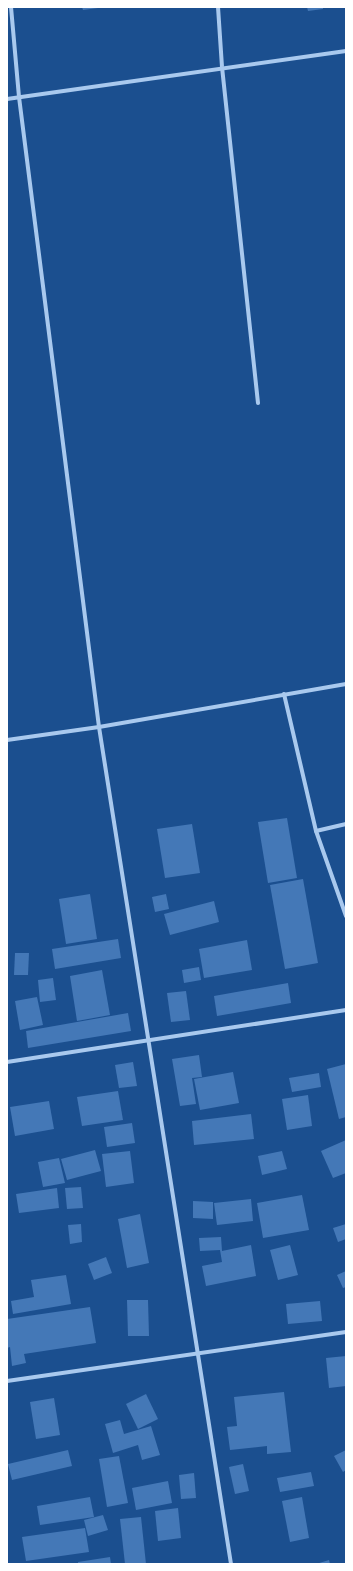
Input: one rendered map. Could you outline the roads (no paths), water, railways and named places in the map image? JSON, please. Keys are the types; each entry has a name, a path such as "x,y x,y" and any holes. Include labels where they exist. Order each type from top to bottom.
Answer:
{"street":[{"path":"11,7 19,97 99,727 232,1564"},
{"path":"218,7 222,67 258,402"},
{"path":"7,99 222,67 346,51"},
{"path":"7,740 99,727 346,684"},
{"path":"284,694 316,831 346,916"},
{"path":"316,831 346,824"},
{"path":"7,1062 346,1010"},
{"path":"7,1381 346,1332"}]}
